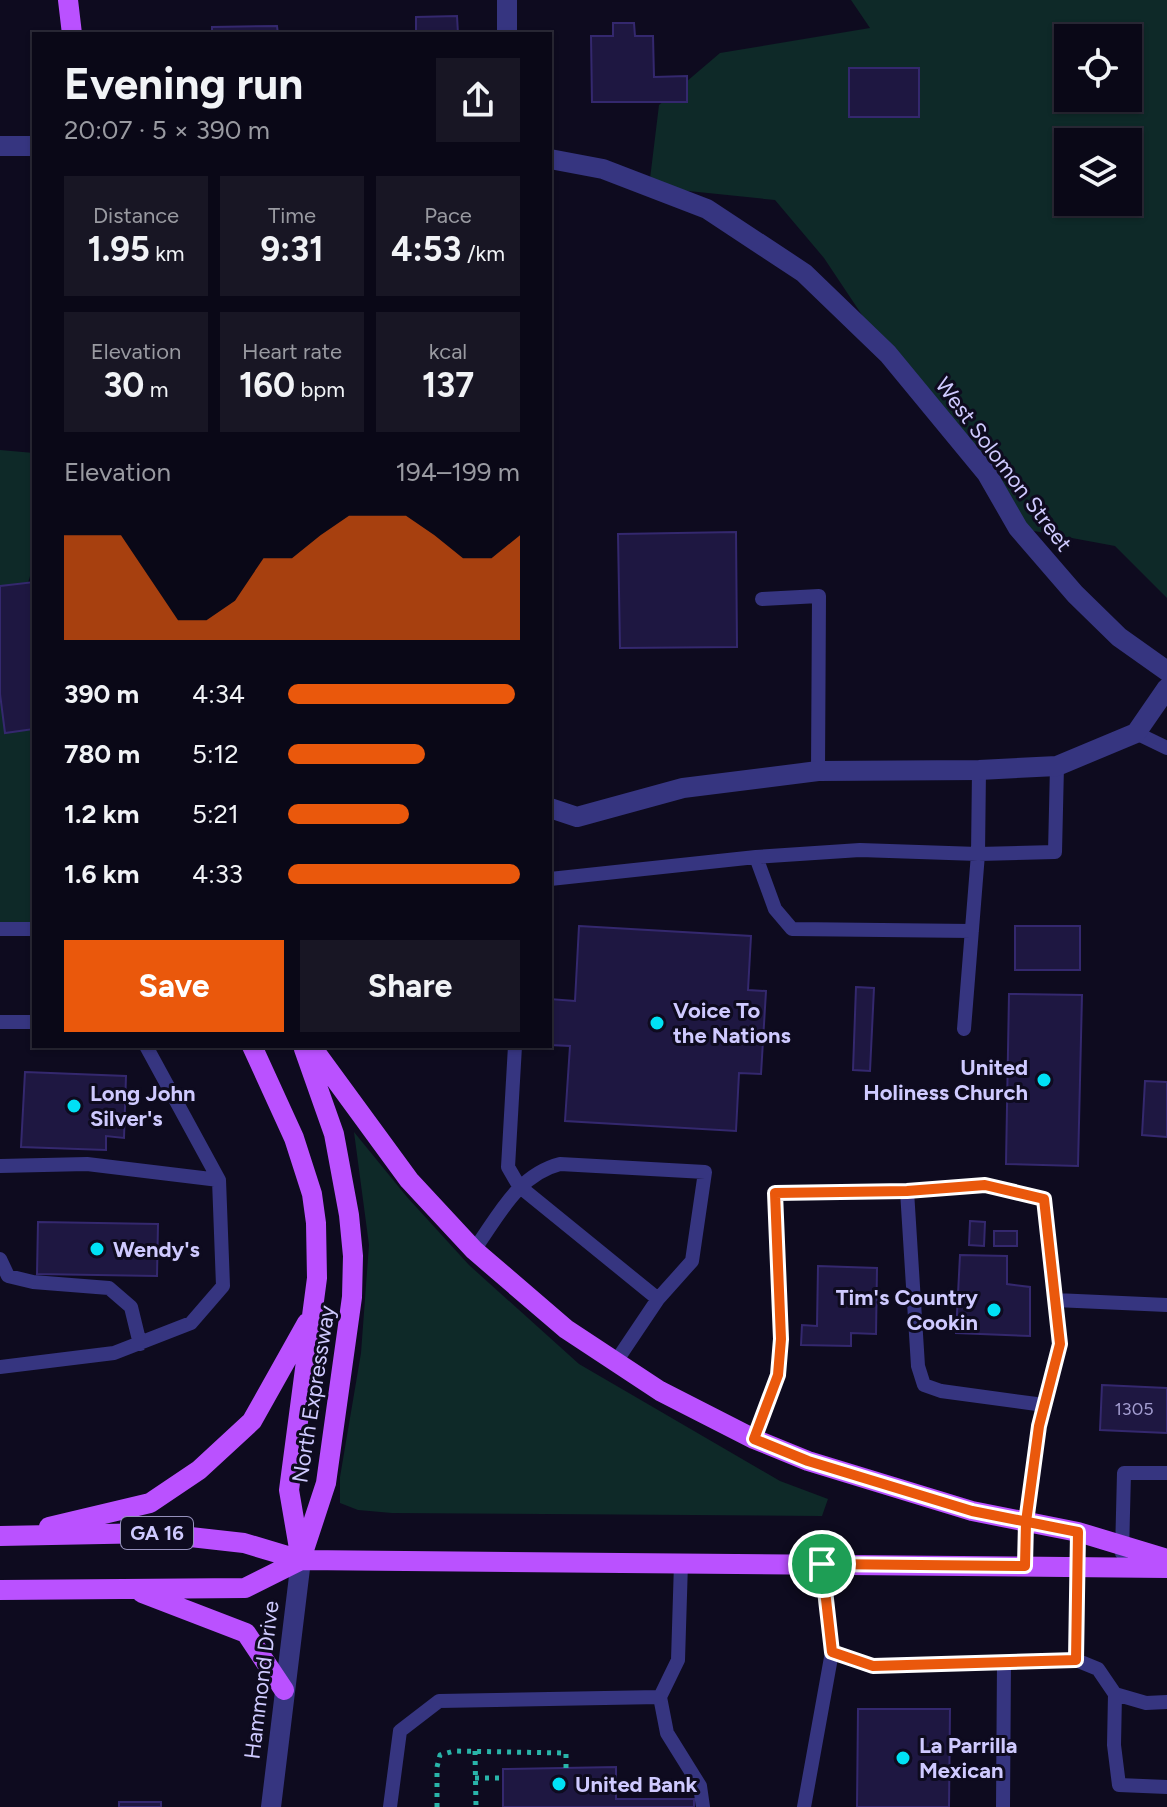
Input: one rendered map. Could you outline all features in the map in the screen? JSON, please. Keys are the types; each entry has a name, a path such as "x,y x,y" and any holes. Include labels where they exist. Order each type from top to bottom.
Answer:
{"main road":[{"path":"68,0 72,32"},
{"name":"North Expressway","path":"253,1048 294,1138 312,1194 318,1253 289,1490 301,1560"},
{"name":"North Expressway","path":"301,1560 326,1483 352,1297 353,1256 334,1134 304,1048"},
{"path":"312,1048 409,1180 474,1250 554,1319 615,1363 706,1416 808,1461 972,1511 1078,1532 1167,1559"},
{"path":"5,1536 150,1503 199,1470 252,1421 312,1315"},
{"name":"GA 16","path":"5,1536 155,1533 244,1543 301,1560"},
{"path":"0,1590 245,1588 301,1560 1167,1568"},
{"path":"131,1589 246,1633 284,1690"}],"street":[{"path":"507,0 507,32"},
{"path":"0,146 32,146"},
{"name":"West Solomon Street","path":"552,159 603,169 707,209 804,273 888,354 987,474 1018,528 1075,594 1119,637 1167,671"},
{"path":"552,809 577,817 683,788 818,771 1057,766 1136,733 1167,688"},
{"name":"Hammond Drive","path":"271,1807 301,1560"}],"lane":[{"path":"762,599 819,596 818,771"},
{"path":"1136,733 1167,748"},
{"path":"552,879 756,857 860,850 978,854 1055,852 1057,766"},
{"path":"964,1029 978,854 979,770"},
{"path":"756,857 775,909 792,929 972,931"},
{"path":"0,929 32,929"},
{"path":"0,1022 32,1022"},
{"path":"0,1367 114,1353 140,1344 191,1323 223,1286 219,1180 147,1048"},
{"path":"515,1048 508,1167 519,1186 658,1299"},
{"path":"0,1166 87,1164 219,1180"},
{"path":"474,1250 519,1186 547,1167 560,1164 705,1172 692,1261 658,1299 615,1363"},
{"path":"754,1439 778,1375 781,1339 775,1193 907,1191 985,1185 1044,1199 1060,1344 1044,1405 1026,1522 1025,1566"},
{"path":"907,1191 918,1366 924,1385 941,1391 1044,1405"},
{"path":"0,1259 8,1276 33,1282 109,1288 131,1307 140,1344"},
{"path":"1055,1300 1167,1305"},
{"path":"1122,1567 1124,1473 1167,1473"},
{"path":"1076,1660 1078,1532"},
{"path":"681,1563 678,1660 660,1697 667,1733 700,1786 703,1807"},
{"path":"804,1807 832,1652 822,1564"},
{"path":"832,1652 873,1666 1076,1660 1098,1669 1115,1694 1114,1745 1119,1785 1167,1787"},
{"path":"1003,1807 1004,1662"},
{"path":"1115,1694 1146,1703 1167,1702"},
{"path":"390,1807 400,1731 439,1701 660,1697"}],"path":[{"path":"437,1807 440,1755 454,1751 566,1753 566,1768"},
{"path":"475,1751 476,1807"},
{"path":"475,1778 502,1778"}],"green space":[{"path":"851,0 1167,0 1167,598 1115,546 1018,528 888,354 824,258 775,200 649,187 659,105 720,53 870,28"},
{"path":"0,450 32,453 32,570 28,583 0,586"},
{"path":"0,694 5,733 32,729 32,926 0,927"},
{"path":"354,1132 407,1197 469,1265 579,1364 780,1481 828,1499 822,1516 392,1513 358,1510 340,1503 340,1477 361,1353 369,1245"}],"building":[{"path":"457,16 458,32 416,32 416,17"},
{"path":"613,23 634,23 635,36 653,36 654,77 687,76 687,102 592,102 591,36 613,36"},
{"path":"277,26 278,32 212,32 212,27"},
{"path":"849,68 919,68 919,117 849,117"},
{"path":"736,532 737,647 620,648 618,534"},
{"path":"32,582 32,729 5,733 0,694 0,586"},
{"name":"Voice To the Nations","path":"579,926 751,936 748,990 766,991 761,1074 739,1073 736,1131 565,1121 570,1046 552,1045 552,999 575,1001"},
{"path":"1015,926 1080,926 1080,970 1015,970"},
{"path":"856,987 874,988 870,1071 853,1070"},
{"name":"United Holiness Church","path":"1009,994 1082,995 1078,1166 1006,1164"},
{"name":"Long John Silver's","path":"25,1072 126,1076 124,1138 106,1136 106,1150 21,1147"},
{"path":"1145,1081 1167,1082 1167,1137 1142,1135"},
{"path":"970,1221 985,1222 984,1246 969,1245"},
{"name":"Wendy's","path":"38,1222 158,1224 157,1276 37,1274"},
{"path":"994,1231 1017,1231 1017,1246 994,1246"},
{"name":"Tim's Country Cookin","path":"960,1255 1007,1256 1007,1284 1030,1287 1030,1336 956,1333"},
{"path":"818,1266 877,1268 876,1334 851,1333 851,1346 801,1345 802,1325 817,1326"},
{"path":"1102,1385 1167,1388 1167,1433 1100,1430"},
{"name":"La Parrilla Mexican","path":"858,1709 950,1709 949,1807 857,1807"},
{"name":"United Bank","path":"616,1767 616,1799 694,1799 694,1807 503,1807 503,1769"},
{"path":"119,1802 161,1802 161,1807 119,1807"}],"place":[{"name":"Voice To the Nations","path":"657,1023"},
{"name":"United Holiness Church","path":"1044,1080"},
{"name":"Long John Silver's","path":"74,1106"},
{"name":"Wendy's","path":"97,1249"},
{"name":"Tim's Country Cookin","path":"994,1310"},
{"name":"La Parrilla Mexican","path":"903,1758"},
{"name":"United Bank","path":"559,1784"}],"route":[{"path":"822,1564 832,1652 873,1666 1076,1660 1078,1532 1026,1522 972,1511 808,1461 754,1439 778,1375 781,1339 775,1193 907,1191 985,1185 1044,1199 1060,1344 1039,1426 1026,1522 1025,1566 822,1564"}]}
